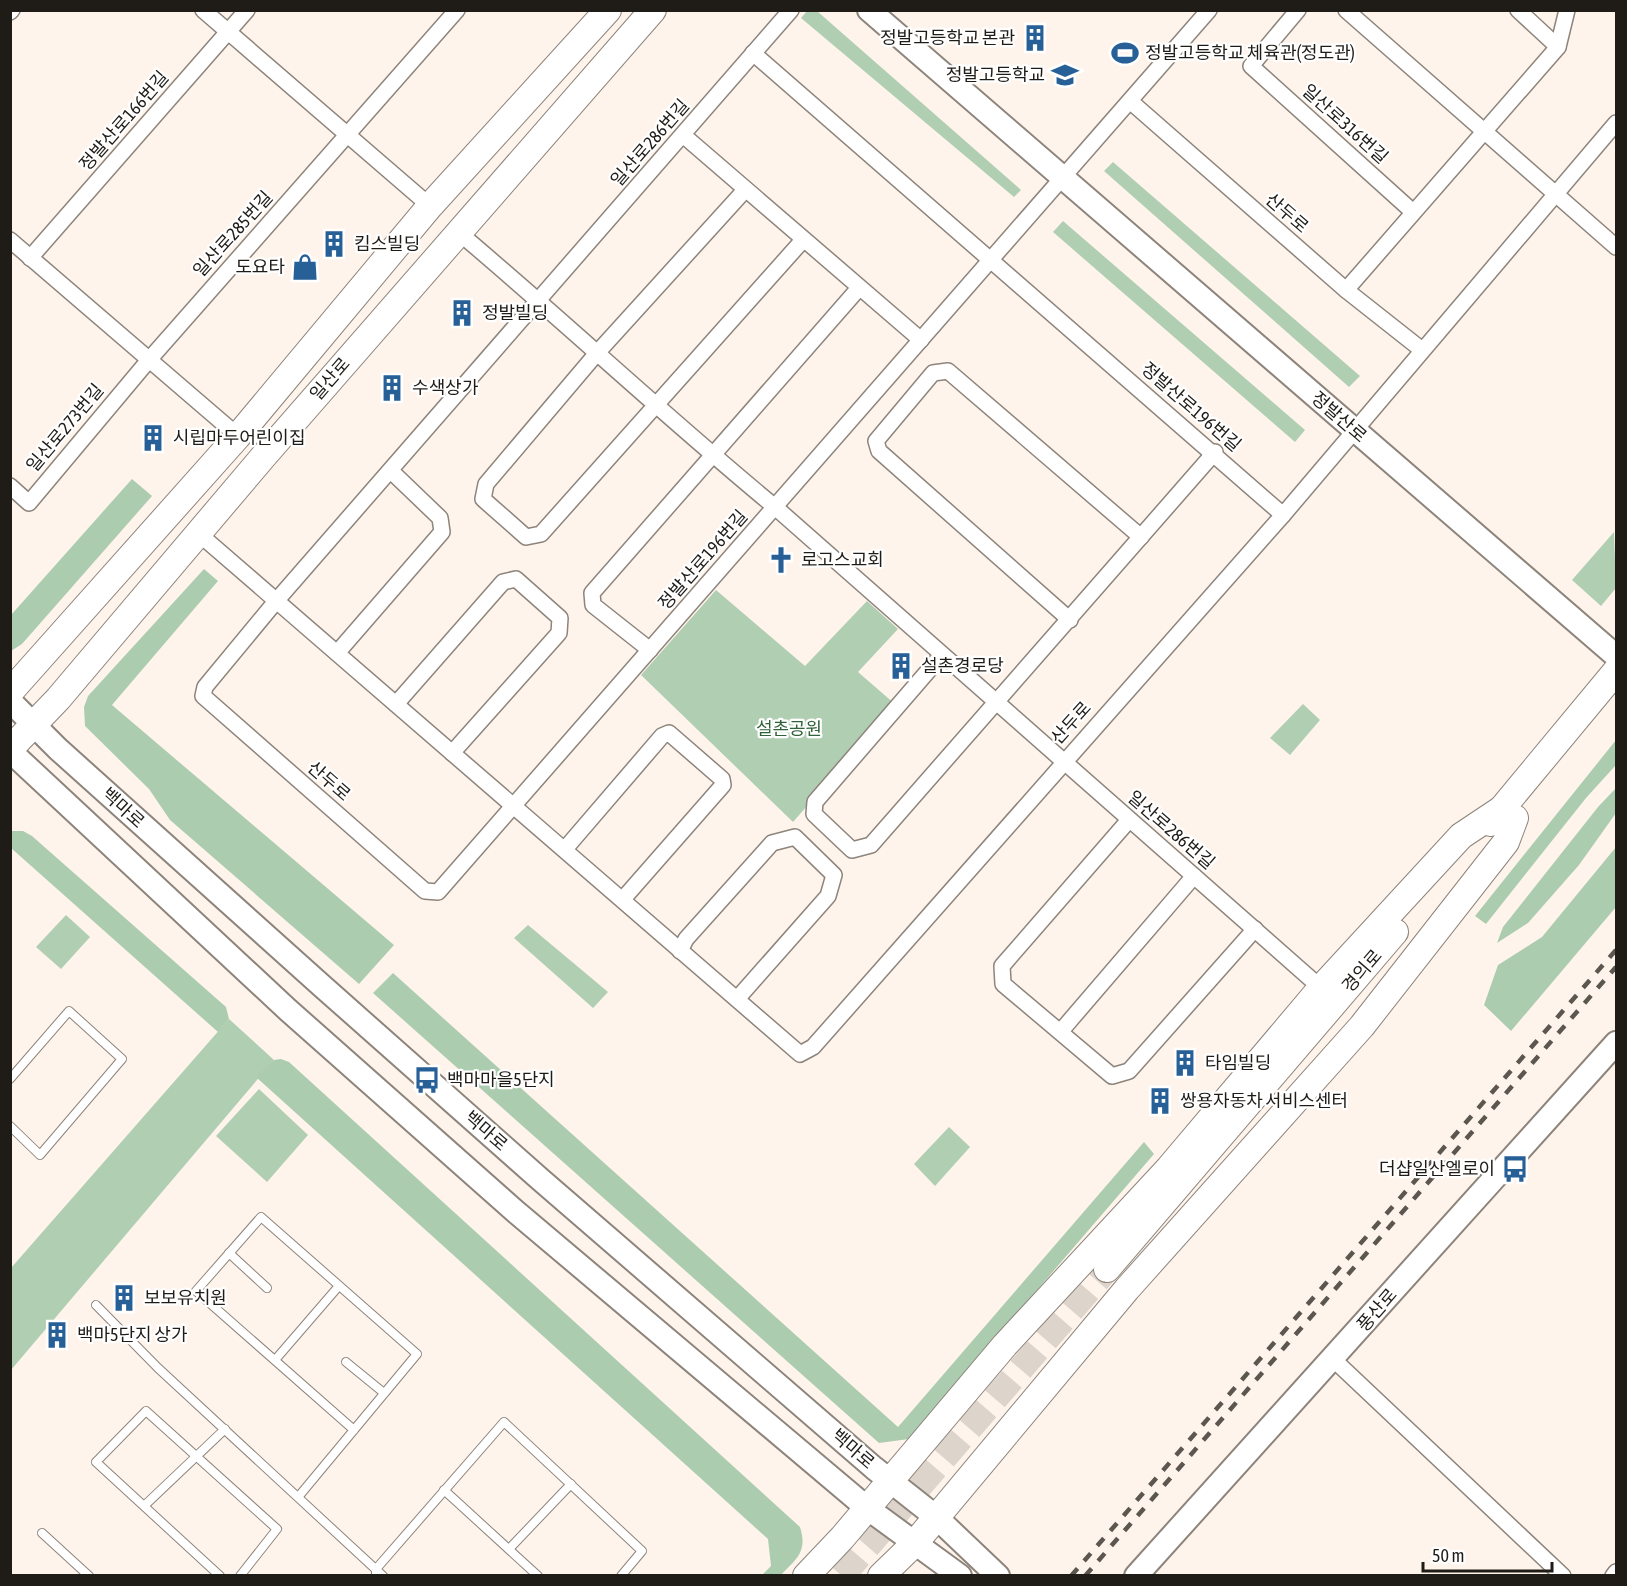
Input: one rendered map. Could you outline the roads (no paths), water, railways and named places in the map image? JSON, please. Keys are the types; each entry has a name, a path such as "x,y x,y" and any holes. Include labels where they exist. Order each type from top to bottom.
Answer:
{"main road":[{"name":"일산로","path":"10,692 238,436 430,207 608,10"},
{"name":"일산로","path":"10,750 58,699 458,231 653,10"},
{"name":"정발산로","path":"869,10 1617,656"},
{"name":"경의로","path":"1508,814 1617,671"},
{"name":"경의로","path":"1115,1274 1508,814 1617,697"},
{"name":"백마로","path":"10,701 58,749 541,1180 936,1517 998,1575"},
{"name":"백마로","path":"10,750 288,1010 516,1212 867,1508 956,1572"},
{"path":"806,1575 867,1508 1005,1345 1169,1168 1321,988 1461,836 1508,814 1506,842 1362,1026 1128,1289 915,1543 880,1575"},
{"name":"풍산로","path":"1136,1575 1617,1043"}],"street":[{"path":"203,10 430,207"},
{"name":"정발산로166번길","path":"30,258 247,10"},
{"name":"일산로285번길","path":"148,361 458,10"},
{"name":"일산로286번길","path":"404,457 790,10"},
{"path":"1062,178 1209,10"},
{"name":"일산로316번길","path":"1298,10 1251,66 1413,212"},
{"path":"1346,10 1617,248"},
{"path":"1518,10 1558,46"},
{"path":"1346,290 1486,132 1558,46 1568,10"},
{"name":"정발산로196번길","path":"753,53 1215,452 1283,515"},
{"name":"산두로","path":"1130,101 1346,290 1422,350"},
{"name":"산두로","path":"198,533 800,1054 813,1047 1063,761 1283,515 1617,123"},
{"path":"682,135 921,340"},
{"name":"정발산로196번길","path":"514,805 1062,178"},
{"path":"745,190 597,353 486,484 483,500 526,537 541,534 803,240"},
{"name":"일산로286번길","path":"458,231 540,300 711,455 774,507 1321,988"},
{"path":"10,240 238,436"},
{"path":"650,650 593,605 592,593 859,288"},
{"name":"일산로273번길","path":"10,486 29,502 148,361"},
{"path":"1070,620 879,451 876,441 933,374 948,371 1141,537"},
{"path":"941,656 815,802 814,814 852,850 871,845 1215,452"},
{"name":"산두로","path":"404,457 277,600 205,687 203,696 425,891 438,892 514,805"},
{"path":"337,654 442,532 440,518 391,471"},
{"path":"396,704 502,582 516,579 560,618 559,633 452,753"},
{"path":"565,849 662,736 669,733 722,779 723,785 623,899"},
{"path":"1129,820 1002,966 1003,984 1112,1076 1129,1071 1255,929"},
{"path":"680,951 686,939 771,843 795,837 834,875 828,896 737,999"},
{"path":"1061,1031 1194,876"},
{"path":"1333,1359 1563,1575"},
{"path":"1613,1575 1617,1572"}],"lane":[{"path":"10,1079 69,1011 122,1059 40,1155 10,1126"},
{"path":"299,1496 354,1430 384,1393 417,1354 261,1217 196,1291 354,1430"},
{"path":"229,1253 267,1288"},
{"path":"275,1360 338,1287"},
{"path":"96,1305 158,1368 299,1496 376,1572 383,1575"},
{"path":"346,1362 384,1393"},
{"path":"219,1575 96,1462 146,1411 277,1529 240,1575"},
{"path":"376,1572 504,1422 642,1551 621,1575"},
{"path":"145,1505 225,1429"},
{"path":"509,1549 571,1484"},
{"path":"444,1490 538,1575"},
{"path":"42,1533 89,1575"}],"tunnel":[{"path":"842,1576 1107,1269"}],"railway":[{"path":"1071,1576 1616,950"},
{"path":"1085,1576 1616,967"}],"place":[{"name":"정발고등학교 본관","path":"1035,38"},
{"name":"정발고등학교 체육관(정도관)","path":"1125,53"},
{"name":"정발고등학교","path":"1065,75"},
{"name":"킴스빌딩","path":"334,244"},
{"name":"도요타","path":"305,267"},
{"name":"정발빌딩","path":"462,313"},
{"name":"수색상가","path":"392,388"},
{"name":"시립마두어린이집","path":"153,438"},
{"name":"로고스교회","path":"781,560"},
{"name":"설촌경로당","path":"901,666"},
{"name":"타임빌딩","path":"1185,1063"},
{"name":"백마마을5단지","path":"427,1080"},
{"name":"쌍용자동차 서비스센터","path":"1160,1101"},
{"name":"더샵일산엘로이","path":"1515,1169"},
{"name":"보보유치원","path":"124,1298"},
{"name":"백마5단지 상가","path":"57,1335"}],"park label":[{"name":"설촌공원","path":"789,729"}]}
